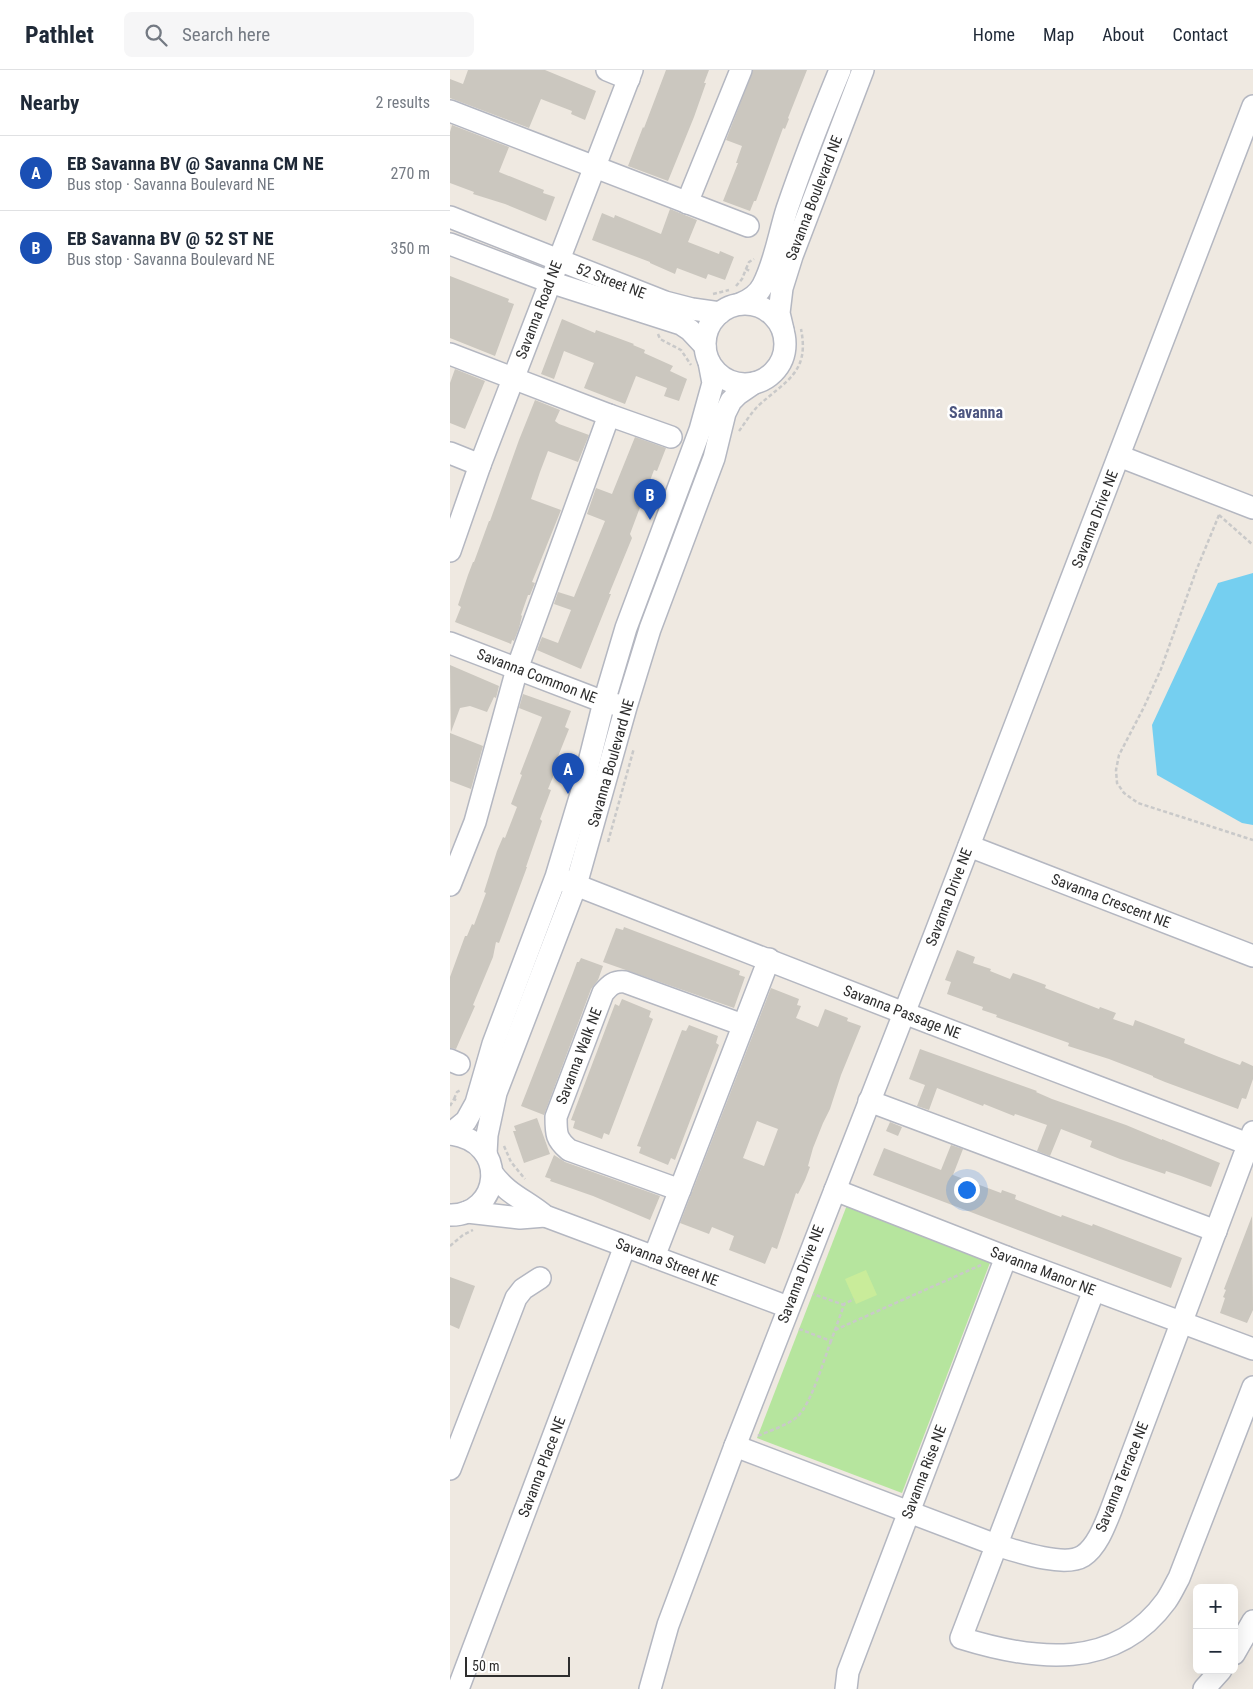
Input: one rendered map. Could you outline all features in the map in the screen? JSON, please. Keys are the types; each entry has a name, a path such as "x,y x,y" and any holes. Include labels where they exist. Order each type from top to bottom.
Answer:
{"street":[{"path":"607,70 631,75"},
{"path":"688,203 741,70"},
{"name":"Savanna Boulevard NE","path":"740,304 751,299 762,287 772,267 781,227 798,177 840,70"},
{"name":"Savanna Boulevard NE","path":"792,327 779,312 782,288 804,220 864,70"},
{"name":"Savanna Road NE","path":"450,551 513,378 631,75"},
{"name":"Savanna Drive NE","path":"650,1689 668,1625 788,1307 969,846 1119,456 1245,150 1253,106"},
{"path":"450,111 748,226"},
{"name":"52 Street NE","path":"450,218 665,302 692,309 720,313"},
{"name":"52 Street NE","path":"450,244 550,282 681,324 690,330 702,358"},
{"path":"740,304 756,305 792,327 785,343 783,357 777,369 767,378 754,383 738,383 723,378 702,358 709,328 713,320 729,307 740,304"},
{"path":"450,354 670,437"},
{"name":"Savanna Boulevard NE","path":"450,1134 466,1121 476,1103 493,1044 556,877 581,794 604,702 626,628 700,430 713,383 702,358"},
{"name":"Savanna Boulevard NE","path":"456,1215 482,1201 488,1192 491,1183 487,1135 501,1075 576,884 650,629 714,458 725,414 731,401 754,383"},
{"path":"450,885 475,822 517,669 609,415"},
{"path":"450,453 480,465"},
{"path":"1119,456 1253,508"},
{"name":"Savanna Common NE","path":"450,643 604,702 626,707"},
{"name":"Savanna Crescent NE","path":"969,846 1253,956"},
{"name":"Savanna Passage NE","path":"556,877 904,1013 1251,1138"},
{"path":"654,1257 768,959"},
{"name":"Savanna Walk NE","path":"680,1190 569,1150 560,1142 556,1131 556,1117 603,993 611,984 625,982 743,1025"},
{"path":"869,1101 1216,1231"},
{"name":"Savanna Street NE","path":"450,1134 463,1136 480,1146 500,1184 546,1216 788,1307"},
{"name":"Savanna Terrace NE","path":"735,1446 996,1545 1048,1559 1078,1559 1085,1555 1103,1530 1111,1510 1251,1138"},
{"name":"Savanna Manor NE","path":"834,1190 1253,1349"},
{"name":"Savanna Street NE","path":"456,1215 520,1218 546,1216"},
{"name":"Savanna Place NE","path":"458,1689 625,1246"},
{"name":"Savanna Rise NE","path":"846,1689 848,1672 1006,1256"},
{"path":"450,1469 516,1298 523,1289 540,1278"},
{"path":"1094,1290 961,1638 1033,1655 1059,1656 1087,1653 1114,1644 1136,1633 1168,1600 1179,1578 1253,1387"},
{"path":"1238,1647 1253,1621"},
{"path":"1204,1689 1217,1674"}],"path":[{"path":"710,294 732,290 742,279 749,262"},
{"path":"746,269 757,274"},
{"path":"736,436 758,406 793,376 798,367 802,343 792,327"},
{"path":"660,339 680,350 702,358"},
{"path":"1253,545 1219,515 1196,571 1166,657 1144,707 1122,746 1116,770 1117,783 1120,789 1138,803 1253,840"},
{"path":"608,843 635,746"},
{"path":"503,1140 511,1162 526,1181"},
{"path":"835,1330 982,1264"},
{"path":"812,1294 842,1304 854,1299"},
{"path":"758,1436 782,1426 799,1415 808,1400 831,1341 844,1306 842,1304"},
{"path":"799,1329 831,1341"}],"green space":[{"path":"847,1205 991,1260 902,1493 757,1438"},
{"path":"866,1270 877,1295 856,1304 845,1279"}],"water":[{"path":"1253,573 1253,825 1242,823 1157,775 1152,725 1218,583"}],"building":[{"path":"468,70 545,70 596,91 585,120 571,114 572,111 541,99 529,128 450,98 450,79 463,84"},
{"path":"666,70 709,70 694,117 668,181 628,166"},
{"path":"753,70 807,70 756,201 754,201 750,211 723,201 738,163 736,163 742,146 726,140"},
{"path":"452,125 509,147 499,172 544,190 543,193 555,197 546,221 505,204 473,194 474,192 450,183 450,132"},
{"path":"670,209 697,220 688,242 719,254 720,251 734,257 725,280 708,274 706,279 677,268 675,274 650,262 592,240 602,213 614,218 615,215 661,234"},
{"path":"450,276 509,299 508,302 514,304 495,356 450,338"},
{"path":"562,319 595,333 596,330 634,344 645,350 644,353 673,366 670,371 687,379 679,401 664,396 667,388 636,376 625,404 584,388 594,363 564,351 554,379 541,374"},
{"path":"455,369 485,381 465,429 450,423 450,383"},
{"path":"535,400 560,410 555,421 559,424 589,435 578,462 548,451 540,472 531,499 561,510 532,582 535,583 530,595 528,595 519,628 511,644 455,622 461,607 458,605 468,575"},
{"path":"635,437 666,448 657,471 654,470 630,534 632,538 581,669 537,650 542,637 558,643 571,610 554,604 558,592 574,597 605,521 587,514 596,488 612,494"},
{"path":"450,665 499,686 496,698 494,697 487,712 470,706 460,708 451,732"},
{"path":"523,694 571,711 565,727 569,729 557,759 560,760 548,789 551,790 540,819 542,821 527,867 499,943 496,942 493,957 473,1005 475,1006 456,1049 450,1048 450,977 465,936 467,936 472,924 474,925 486,893 484,892 497,851 503,837 505,838 517,807 511,804 522,775 520,774 542,717 519,708"},
{"path":"450,733 483,746 471,789 450,781"},
{"path":"624,927 740,971 739,975 745,977 734,1008 603,962 616,928 623,930"},
{"path":"957,950 975,957 973,963 991,969 990,971 1010,979 1013,973 1030,979 1046,985 1045,988 1099,1009 1100,1007 1116,1013 1113,1019 1133,1026 1135,1020 1185,1039 1184,1043 1219,1057 1240,1065 1242,1061 1253,1066 1253,1079 1246,1099 1242,1098 1238,1109 1109,1059 1068,1046 1069,1043 996,1017 997,1015 982,1010 983,1007 947,994 951,982 945,980"},
{"path":"581,958 603,966 598,980 591,989 544,1115 521,1106 577,962"},
{"path":"771,988 799,999 797,1005 801,1006 796,1018 818,1027 825,1009 848,1018 847,1021 861,1026 841,1075 830,1109 813,1148 808,1166 810,1167 805,1180 798,1194 796,1193 777,1249 772,1247 765,1264 729,1250 734,1236 712,1227 709,1234 680,1223","holes":["757,1121 778,1129 764,1166 743,1158"]},
{"path":"622,999 651,1011 649,1017 653,1019 609,1135 604,1133 602,1139 573,1128 575,1121 571,1120 615,1004 619,1006"},
{"path":"689,1025 718,1036 716,1043 719,1045 675,1160 671,1158 668,1165 639,1153 641,1147 637,1146 682,1030 686,1031"},
{"path":"920,1049 1037,1091 1052,1099 1126,1125 1220,1163 1211,1187 1166,1171 1165,1174 1120,1159 1090,1147 1092,1141 1061,1129 1050,1156 1037,1151 1047,1125 1015,1114 1014,1116 984,1104 983,1106 937,1088 929,1110 917,1106 925,1085 909,1079"},
{"path":"537,1118 550,1154 524,1163 513,1131 516,1131 514,1126"},
{"path":"890,1122 902,1127 898,1136 886,1131"},
{"path":"951,1145 963,1149 953,1175 1001,1193 1002,1190 1016,1195 1015,1199 1061,1217 1062,1215 1092,1226 1093,1224 1182,1258 1171,1288 873,1175 884,1148 941,1170"},
{"path":"554,1155 565,1162 660,1196 650,1220 593,1196 550,1181 551,1179 545,1177"},
{"path":"1252,1216 1253,1310 1247,1323 1220,1313 1225,1298 1223,1297 1226,1290 1224,1289"},
{"path":"450,1277 475,1286 459,1329 450,1325"}],"place":[{"name":"EB Savanna BV @ 52 ST NE","path":"650,520"},
{"name":"EB Savanna BV @ Savanna CM NE","path":"568,794"}],"district":[{"name":"Savanna","path":"976,412"}]}
